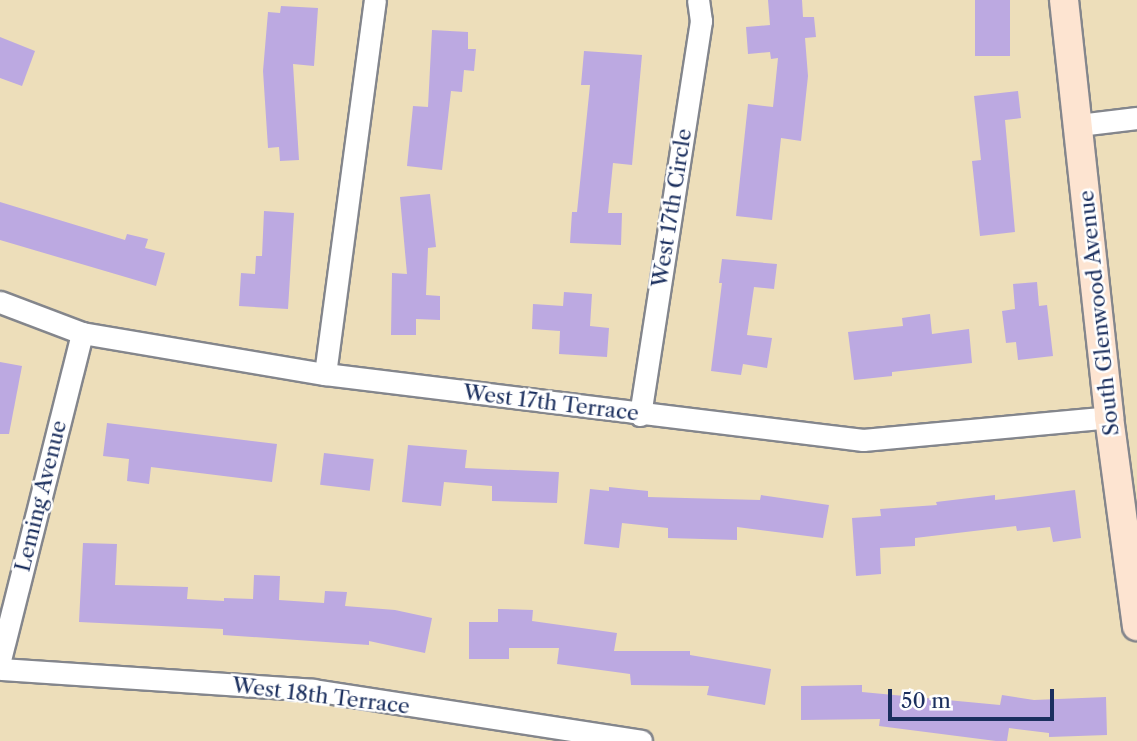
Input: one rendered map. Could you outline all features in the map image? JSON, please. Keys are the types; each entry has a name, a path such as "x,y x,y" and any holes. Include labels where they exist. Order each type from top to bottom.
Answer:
{"street":[{"path":"325,374 375,0"},
{"name":"West 17th Circle","path":"640,415 701,21 698,0"},
{"name":"South Glenwood Avenue","path":"1064,0 1109,416 1134,572 1137,626"},
{"path":"1079,125 1137,118"},
{"name":"West 17th Terrace","path":"0,302 82,333 325,374 640,415 863,440 1109,416"},
{"name":"Leming Avenue","path":"0,660 82,333"},
{"name":"West 18th Terrace","path":"0,669 313,690 640,741"},
{"path":"500,741 503,720"}],"building":[{"path":"768,0 802,0 803,17 814,17 816,37 805,38 808,76 801,141 781,138 772,220 736,216 748,104 773,107 778,58 771,59 770,52 748,54 746,27 770,25"},
{"path":"975,0 1010,0 1010,56 975,56"},
{"path":"281,6 318,8 314,66 293,64 299,160 280,161 279,147 268,148 263,71 268,12 280,13"},
{"path":"432,30 468,32 468,49 476,49 474,71 464,70 462,92 451,91 442,170 407,166 413,106 428,107"},
{"path":"0,37 35,51 22,86 0,78"},
{"path":"584,51 642,55 632,165 613,163 608,213 622,213 621,245 570,243 572,212 577,212 590,85 581,85"},
{"path":"1018,91 1021,118 1005,120 1015,232 980,236 972,161 981,160 974,96"},
{"path":"430,194 436,247 428,248 426,295 440,296 440,320 416,319 416,335 391,335 392,273 407,274 400,197"},
{"path":"0,202 125,240 127,234 148,239 145,248 165,253 156,286 0,240"},
{"path":"264,211 294,213 288,309 239,306 241,273 255,274 256,256 262,256"},
{"path":"722,259 777,264 774,289 754,287 747,335 772,338 767,368 743,364 741,375 711,371 722,283 719,283"},
{"path":"1037,282 1039,306 1047,305 1053,356 1018,360 1016,342 1006,343 1002,311 1015,309 1013,284"},
{"path":"564,292 592,294 590,326 609,328 607,357 559,354 560,331 532,329 533,304 563,306"},
{"path":"930,314 932,334 969,329 972,363 892,372 892,376 854,380 848,332 903,326 902,318"},
{"path":"0,362 22,366 9,434 0,434"},
{"path":"107,423 277,444 272,482 151,467 149,484 127,481 129,459 103,456"},
{"path":"408,445 467,450 465,468 559,472 557,503 492,501 492,486 444,482 441,506 402,502"},
{"path":"324,453 374,459 370,491 320,485"},
{"path":"609,487 648,491 648,497 760,500 761,495 829,505 823,538 737,527 737,540 668,538 668,528 622,523 619,548 584,544 590,489 609,491"},
{"path":"1075,490 1081,538 1053,542 1050,527 1017,531 1016,526 915,538 915,546 880,548 881,574 856,576 852,518 881,516 880,509 937,505 936,502 995,495 995,500"},
{"path":"83,543 117,544 115,585 188,587 187,599 224,601 224,598 253,599 254,575 280,576 279,600 324,603 325,591 347,592 345,606 395,610 432,618 425,653 369,641 369,645 223,635 223,629 79,622"},
{"path":"498,609 533,610 532,621 617,633 614,651 690,651 690,655 771,669 765,705 707,695 709,686 631,685 630,674 557,664 559,648 509,648 509,659 469,659 469,622 498,622"},
{"path":"862,685 862,692 1000,705 1002,695 1034,700 1106,697 1107,735 1049,737 1049,733 1009,728 1007,741 996,741 879,726 880,719 801,720 801,686"}]}
